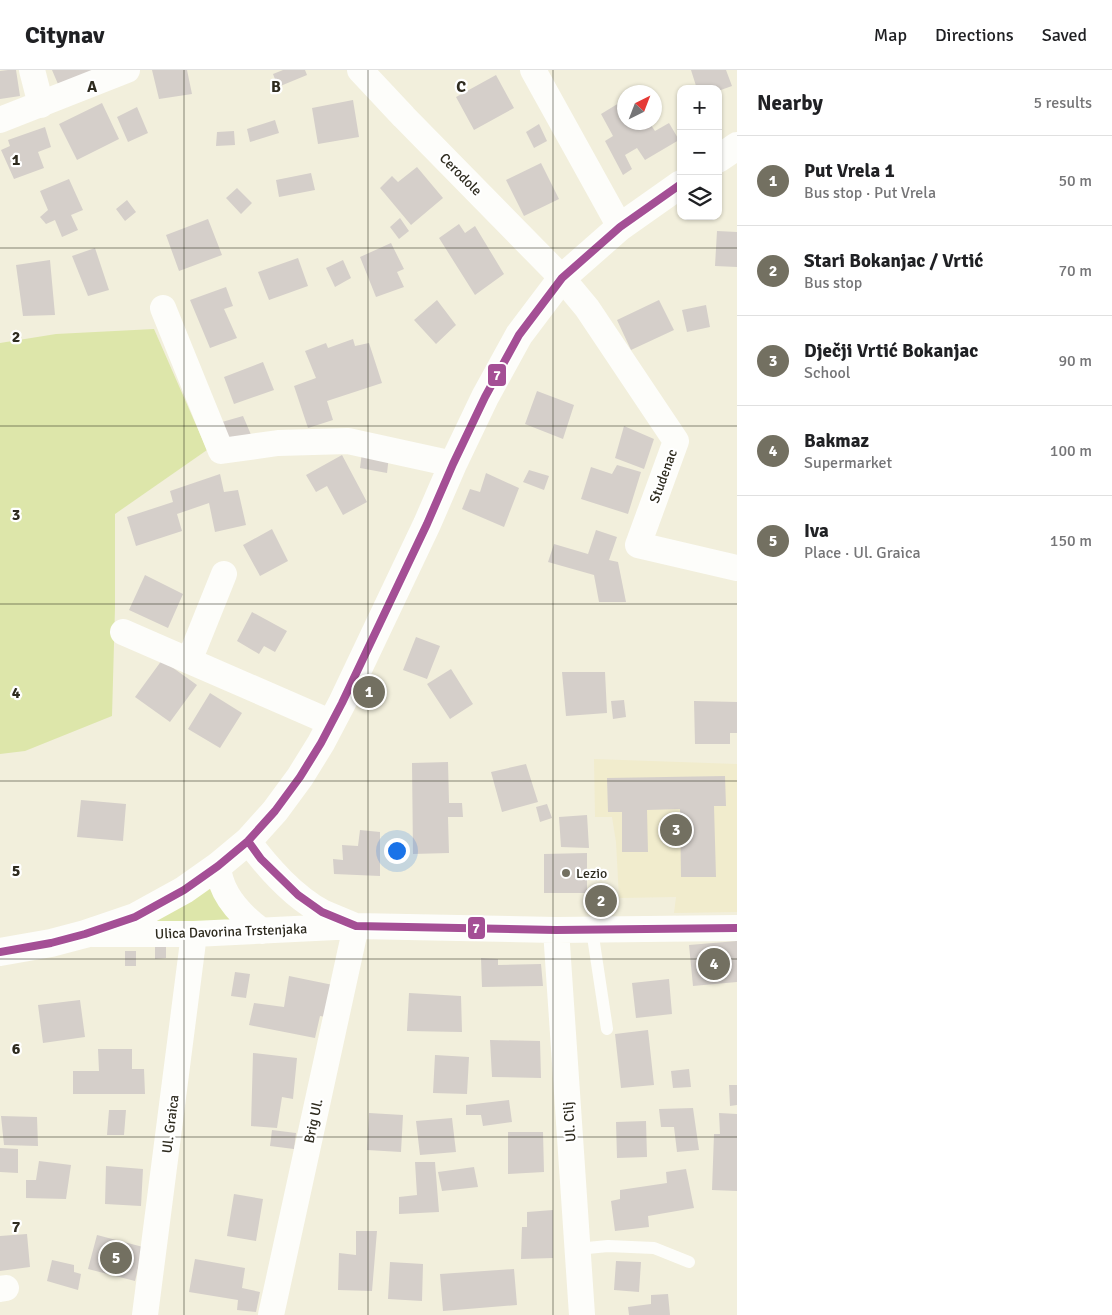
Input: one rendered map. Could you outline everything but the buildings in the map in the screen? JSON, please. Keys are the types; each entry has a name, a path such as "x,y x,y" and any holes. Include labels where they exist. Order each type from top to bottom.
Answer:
{"main road":[{"path":"722,155 737,146"},
{"path":"0,952 51,943 135,917 184,890 218,866 248,841 275,811 300,777 332,722 427,524 484,397 519,335 562,278 620,227 677,187"}],"street":[{"path":"32,70 41,105"},
{"path":"0,120 127,70"},
{"name":"Cerodole","path":"360,70 562,278"},
{"path":"533,70 620,227"},
{"name":"Studenac","path":"562,278 587,308 676,441 638,545 737,568"},
{"path":"163,308 221,452 278,443 348,441 453,464"},
{"path":"189,661 224,574"},
{"path":"123,632 332,722"},
{"path":"248,841 261,859 298,895 322,912 356,926"},
{"path":"218,866 219,877 225,892 237,909 262,931"},
{"name":"Ulica Davorina Trstenjaka","path":"85,934 194,934 356,926 556,930 737,928"},
{"name":"Brig Ul.","path":"271,1315 356,926"},
{"name":"Ul. Cilj","path":"556,930 582,1315"},
{"name":"Ul. Graica","path":"145,1315 194,934"}],"lane":[{"path":"592,930 607,1029"},
{"path":"577,1249 608,1246 654,1248 689,1262"}],"shaded area":[{"path":"594,759 737,764 737,912 674,913 676,897 619,898 616,842 612,817 595,817"}],"green space":[{"path":"154,329 207,450 115,514 112,716 25,751 0,754 0,343 56,334"},
{"path":"213,885 232,923 148,921"}],"transit line":[{"name":"7","path":"0,952 51,943 135,917 184,890 218,866 248,841 275,811 300,777 342,703 485,397 519,335 562,278 620,227 677,187"},
{"name":"7","path":"248,841 261,859 298,895 322,912 356,926 556,930 737,928"}],"place":[{"name":"Put Vrela 1","path":"369,692"},
{"name":"Dječji Vrtić Bokanjac","path":"676,830"},
{"name":"Lezio","path":"566,873"},
{"name":"Stari Bokanjac / Vrtić","path":"601,901"},
{"name":"Bakmaz","path":"714,964"},
{"name":"Iva","path":"116,1258"}]}
